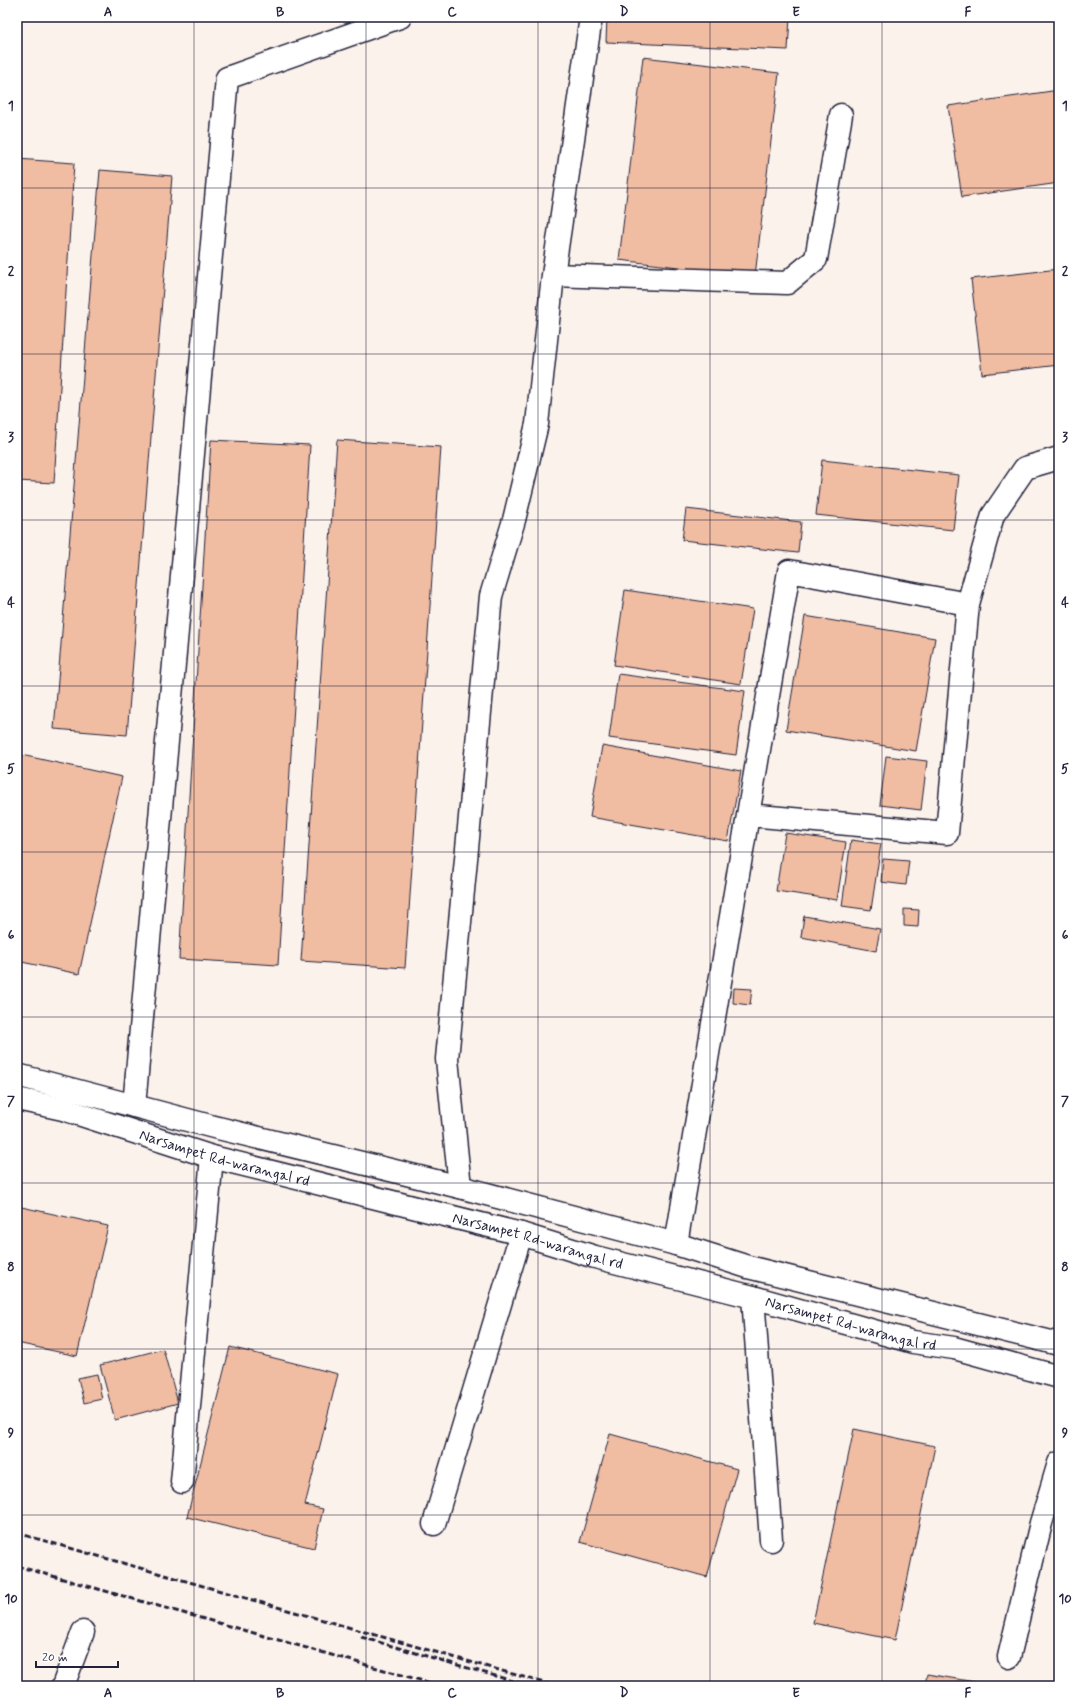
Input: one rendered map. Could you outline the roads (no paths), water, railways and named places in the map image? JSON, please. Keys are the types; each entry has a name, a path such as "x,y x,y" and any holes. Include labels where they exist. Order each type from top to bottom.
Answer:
{"street":[{"path":"134,1106 227,78 400,17"},
{"path":"460,1187 447,1059 491,596 514,520 537,424 553,275 591,17"},
{"path":"553,275 787,283 816,259 841,114"},
{"path":"749,815 947,833 968,604 994,515 1025,468 1059,458"},
{"path":"676,1244 789,571 968,604"},
{"name":"Narsampet Rd-warangal rd","path":"17,1075 134,1106 460,1187 676,1244 748,1267 1059,1344"},
{"name":"Narsampet Rd-warangal rd","path":"17,1099 63,1109 212,1156 521,1234 595,1257 753,1297 913,1342 954,1348 1059,1377"},
{"path":"182,1482 212,1156"},
{"path":"434,1524 521,1234"},
{"path":"753,1297 771,1540"},
{"path":"1009,1657 1041,1523 1059,1463"},
{"path":"63,1686 83,1632"}],"railway":[{"path":"17,1533 555,1686"},
{"path":"17,1566 441,1686"},
{"path":"361,1637 530,1686"}]}
